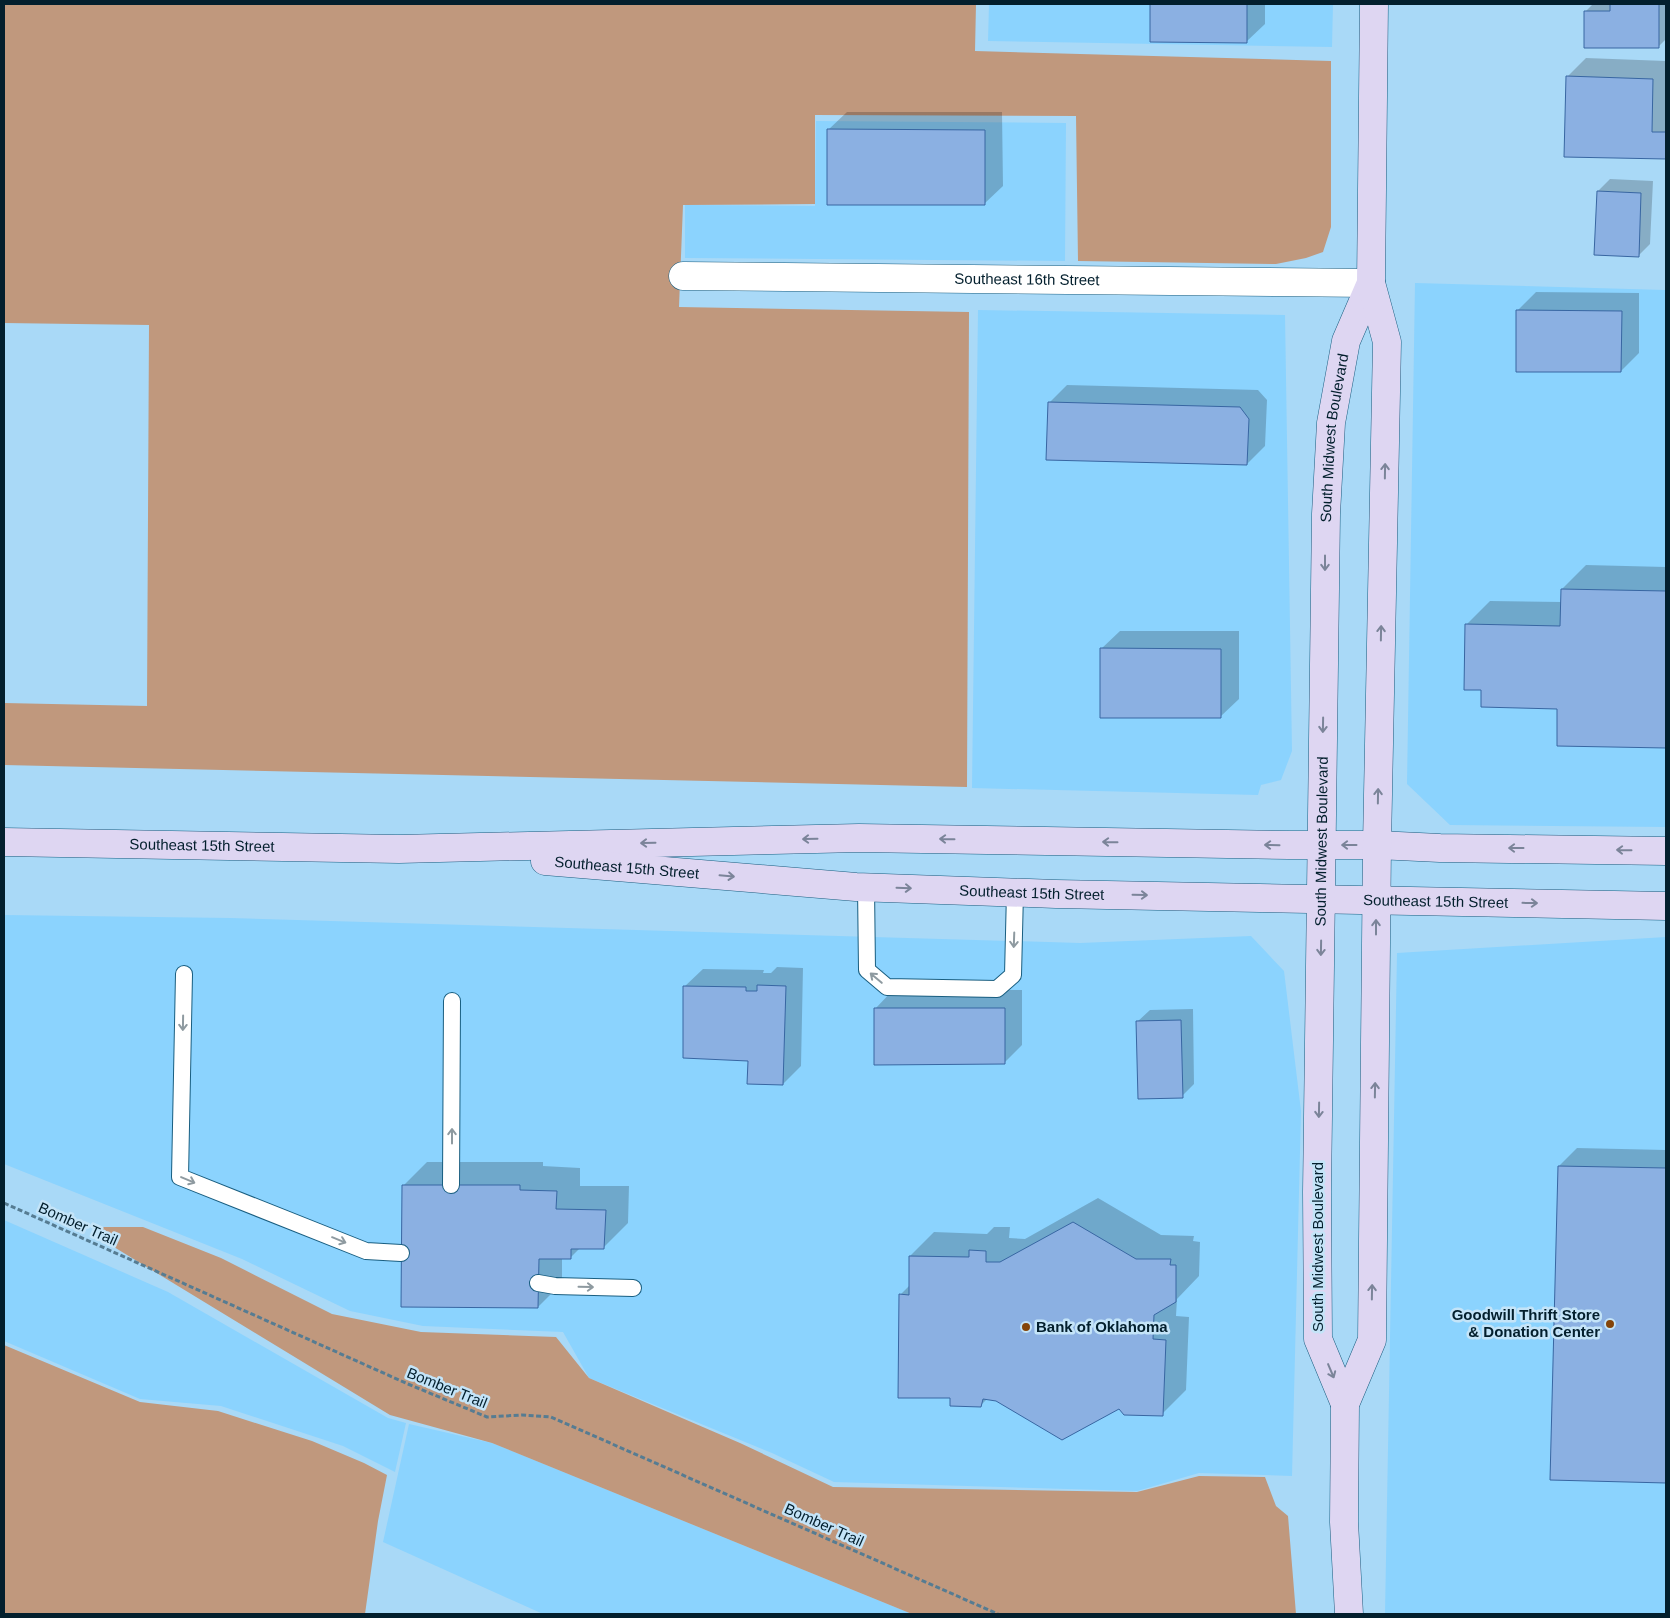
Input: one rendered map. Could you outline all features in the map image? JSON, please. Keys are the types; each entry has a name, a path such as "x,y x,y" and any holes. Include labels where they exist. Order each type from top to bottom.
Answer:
{"main road":[{"name":"South Midwest Boulevard","path":"1344,1404 1372,1340 1376,900 1387,342 1371,283 1374,4"},
{"name":"South Midwest Boulevard","path":"1348,1614 1344,1522 1344,1404 1318,1339 1317,1192 1326,514 1331,423 1346,341 1371,283"},
{"name":"Southeast 15th Street","path":"4,842 399,849 859,838 1666,851"},
{"name":"Southeast 15th Street","path":"399,849 866,887 1666,906"}],"street":[{"name":"Southeast 16th Street","path":"683,276 1371,283"}],"lane":[{"path":"866,887 867,970 887,988 997,989 1013,975 1015,892"},
{"path":"184,974 180,1177 366,1251 401,1253"},
{"path":"452,1001 452,1185"},
{"path":"538,1283 555,1286 633,1288"}],"path":[{"name":"Bomber Trail","path":"4,1203 408,1384 487,1417 522,1415 551,1417 998,1614"}],"shaded area":[{"path":"4,4 976,4 975,51 1331,61 1331,227 1323,252 1306,258 1276,264 1078,261 1076,116 815,115 815,204 683,205 679,307 969,312 967,787 4,765 4,703 147,706 149,325 4,323"},
{"path":"989,4 1333,4 1332,47 988,41"},
{"path":"816,121 1066,123 1065,261 685,258 685,205 815,206"},
{"path":"1415,283 1665,290 1666,827 1450,825 1407,784"},
{"path":"978,310 1285,315 1292,751 1281,780 1261,785 1258,795 972,788"},
{"path":"4,915 230,918 1080,943 1251,936 1284,971 1301,1111 1292,1476 1199,1473 1137,1491 834,1482 772,1453 589,1378 563,1332 423,1326 350,1311 242,1259 4,1164"},
{"path":"1666,937 1666,1614 1385,1614 1397,953"},
{"path":"4,1220 168,1292 388,1418 406,1423 395,1472 343,1446 221,1406 140,1399 4,1341"},
{"path":"96,1227 143,1227 221,1258 332,1314 421,1332 556,1337 589,1378 740,1443 833,1487 1137,1492 1199,1476 1265,1477 1276,1506 1288,1516 1296,1614 912,1614 492,1443 390,1415 109,1244"},
{"path":"4,1345 140,1402 218,1411 312,1441 387,1475 378,1521 365,1614 4,1614"},
{"path":"409,1424 492,1443 912,1614 543,1614 383,1542"}],"building":[{"path":"1150,4 1247,4 1247,43 1150,42"},
{"path":"1610,4 1659,4 1659,48 1584,48 1584,11 1610,11"},
{"path":"1566,76 1653,79 1652,132 1666,132 1666,159 1564,157"},
{"path":"827,129 985,130 985,205 827,205"},
{"path":"1597,191 1641,193 1639,257 1594,255"},
{"path":"1516,310 1622,311 1621,372 1516,372"},
{"path":"1048,402 1240,407 1249,419 1247,465 1046,460"},
{"path":"1561,589 1666,591 1666,748 1557,746 1557,709 1481,707 1481,690 1464,690 1465,624 1560,626"},
{"path":"1100,648 1221,649 1221,718 1100,718"},
{"path":"757,985 786,986 783,1085 747,1084 748,1061 683,1058 683,986 746,987 746,991 757,991"},
{"path":"874,1008 1005,1008 1005,1064 874,1065"},
{"path":"1181,1020 1183,1098 1138,1099 1136,1021"},
{"name":"Goodwill Thrift Store & Donation Center","path":"1558,1166 1666,1168 1666,1483 1550,1480"},
{"path":"402,1185 520,1185 520,1190 557,1191 556,1209 606,1210 604,1249 571,1249 571,1259 539,1259 538,1308 401,1307"},
{"name":"Bank of Oklahoma","path":"1073,1222 1136,1259 1171,1259 1170,1265 1176,1265 1176,1302 1154,1315 1153,1339 1166,1340 1163,1416 1124,1415 1119,1409 1062,1440 996,1401 983,1399 981,1407 950,1406 950,1398 898,1398 899,1294 909,1295 909,1256 969,1257 969,1250 986,1251 986,1262 1000,1262"}],"place":[{"name":"Goodwill Thrift Store & Donation Center","path":"1610,1324"},
{"name":"Bank of Oklahoma","path":"1026,1327"}]}
